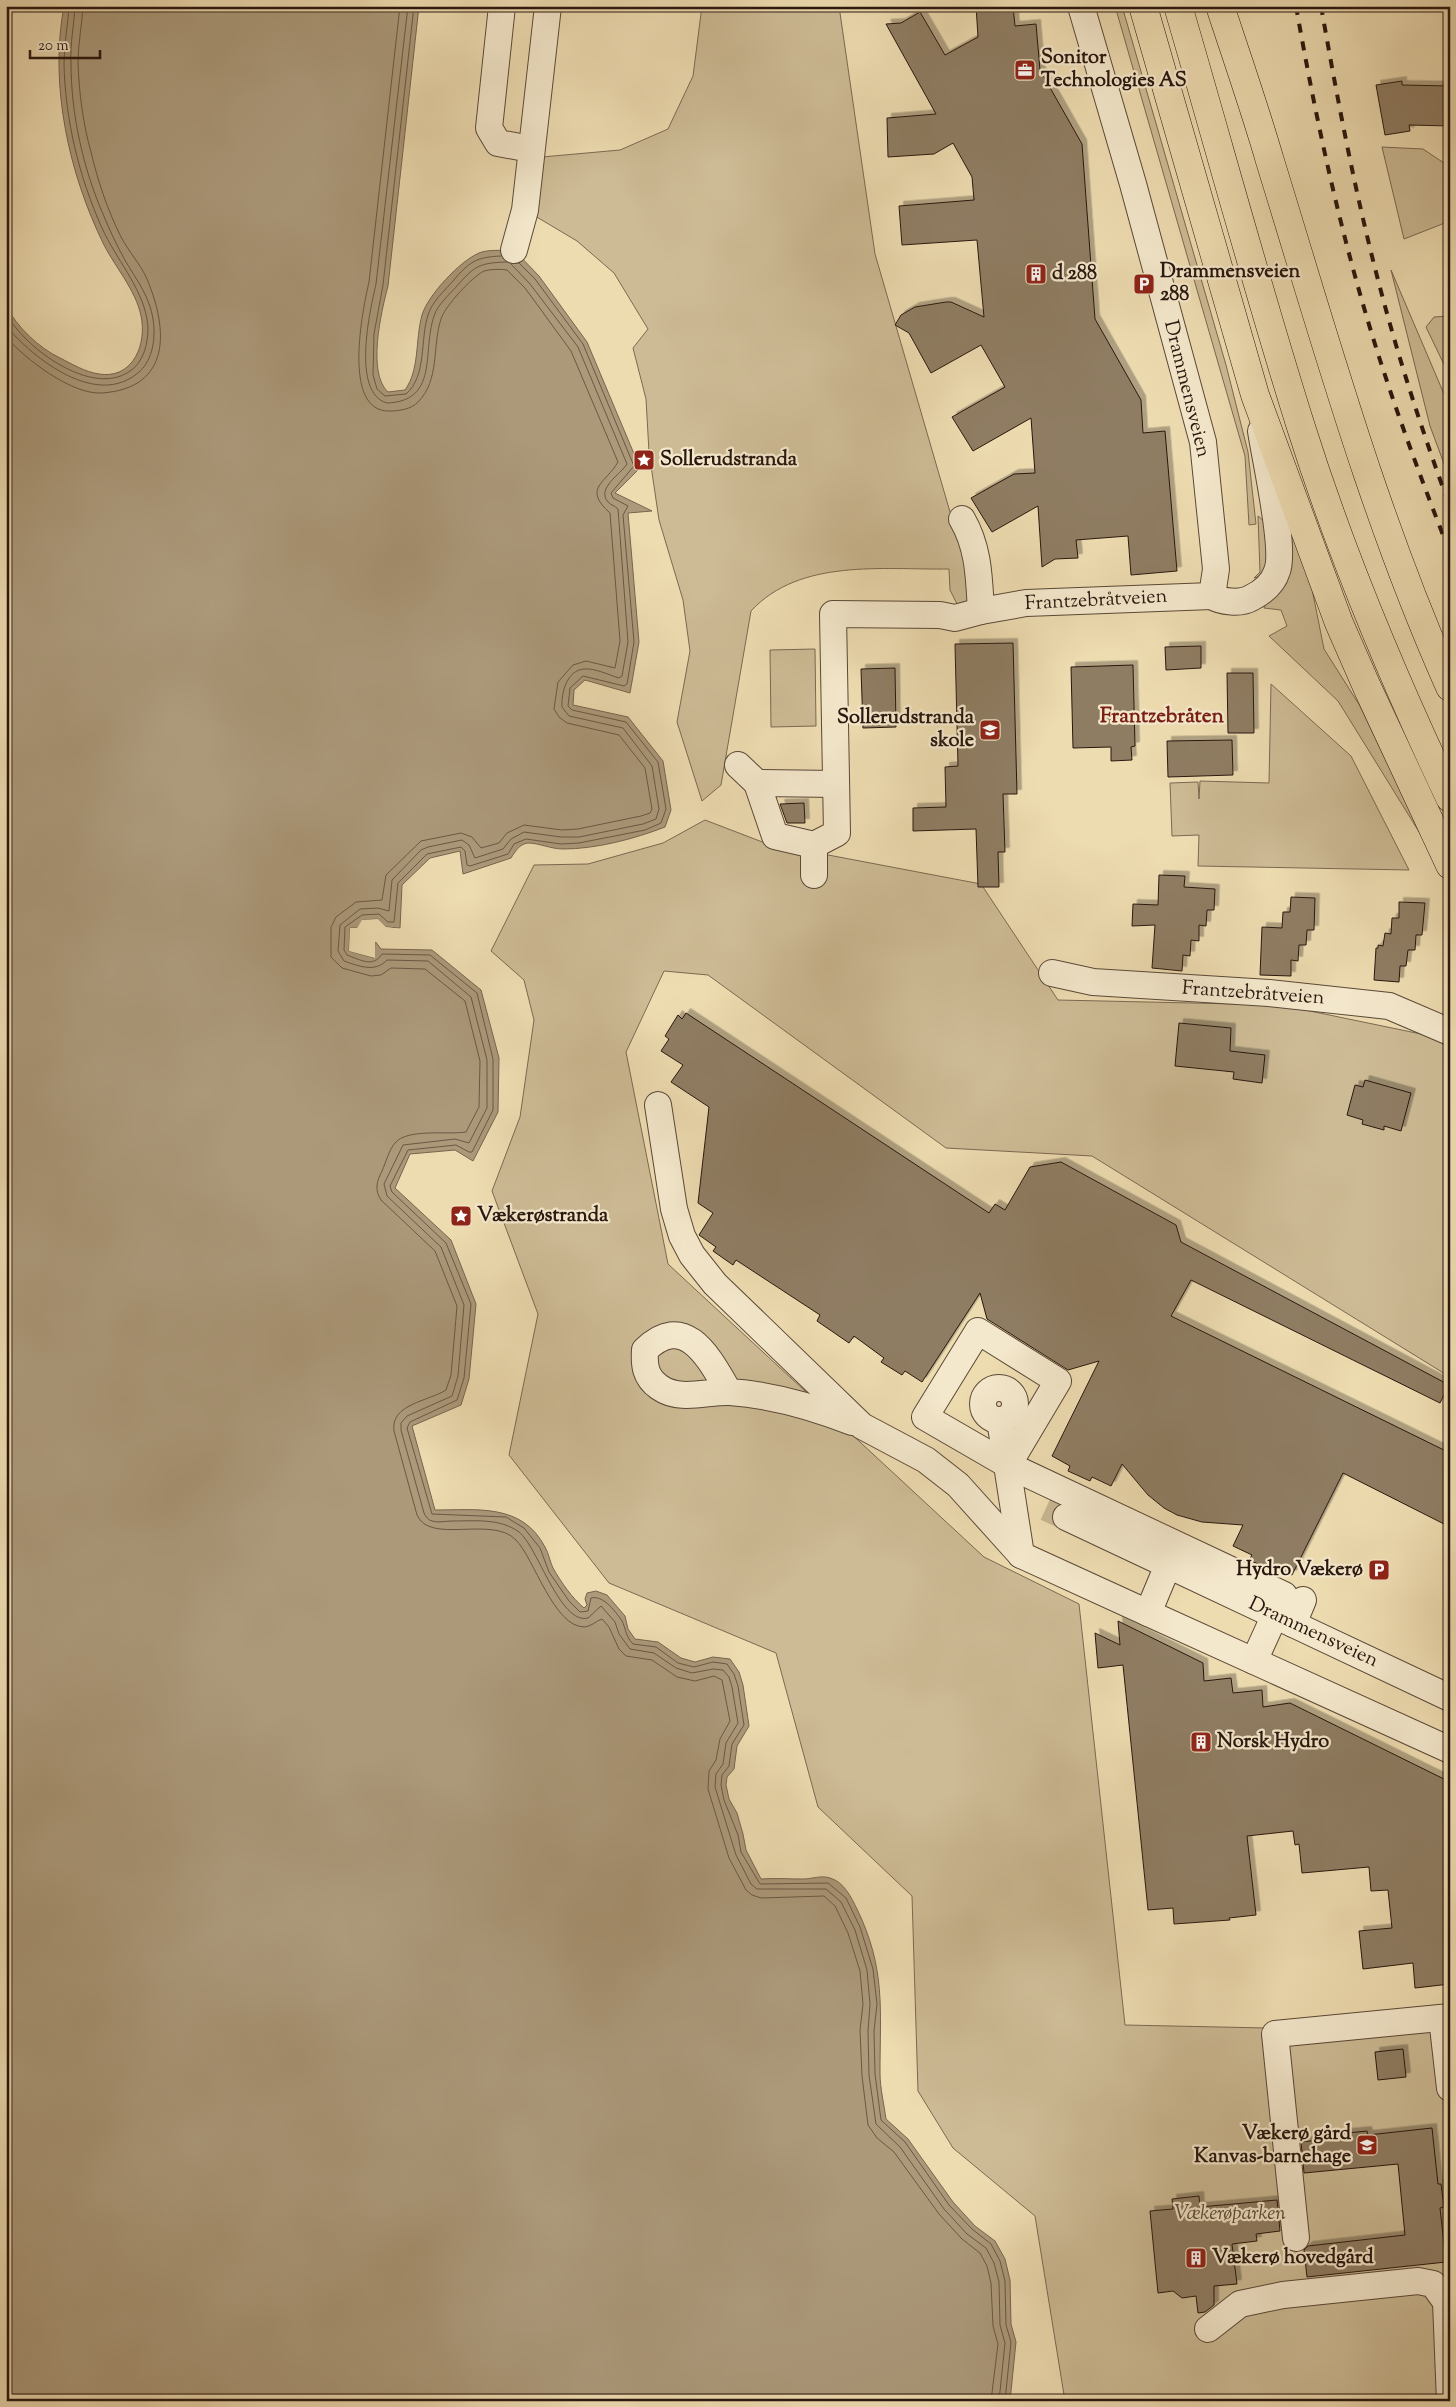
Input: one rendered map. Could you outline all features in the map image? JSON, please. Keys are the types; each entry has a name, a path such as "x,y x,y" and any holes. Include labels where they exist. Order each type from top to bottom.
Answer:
{"highway":[{"path":"1143,6 1255,395 1339,623 1366,687 1450,865"},
{"path":"1178,6 1310,455 1391,668 1450,798"},
{"path":"1220,6 1270,160 1366,476 1400,568 1450,687"}],"street":[{"path":"502,6 488,128 498,143 531,150"},
{"path":"514,250 524,221 548,6"},
{"name":"Drammensveien","path":"1081,6 1133,184 1202,442 1216,569 1212,596"},
{"path":"1212,596 1220,601 1248,600 1269,585 1278,570 1280,546 1255,395"},
{"path":"962,519 970,532 977,553 981,610"},
{"name":"Frantzebråtveien","path":"836,784 833,614 940,614 954,618 981,610 1026,603 1212,596"},
{"path":"738,765 758,783 775,836 814,845 837,833 836,784 758,783"},
{"path":"814,845 814,875"},
{"name":"Frantzebråtveien","path":"1052,973 1093,982 1269,993 1389,1006 1450,1032"},
{"path":"658,1104 674,1209 682,1236 692,1255 715,1284 862,1426"},
{"path":"1008,1465 1058,1381 978,1332 925,1417 1008,1465 1284,1595 1284,1620"},
{"path":"729,1392 806,1407 862,1426 926,1460 958,1485 1021,1555 1450,1750"},
{"path":"1000,1420 1021,1555"},
{"name":"Drammensveien","path":"1066,1517 1450,1698"},
{"path":"1148,1613 1168,1565"},
{"path":"1254,1661 1284,1620 1303,1600"},
{"path":"1296,2238 1275,2034 1446,2017 1450,2088"},
{"path":"1208,2329 1240,2304 1283,2295 1418,2281 1433,2284 1448,2299 1450,2401"}],"green space":[{"path":"702,6 839,6 875,254 971,584 974,604 957,604 950,590 949,569 844,570 793,582 771,594 751,611 721,785 702,801 677,722 690,651 683,600 659,520 649,452 646,399 633,348 648,329 614,273 577,241 525,210 531,158 620,150 668,129 693,76"},
{"path":"1115,6 1122,6 1226,365 1248,452 1256,524 1249,525 1245,456"},
{"path":"1382,147 1423,149 1450,167 1450,221 1404,239"},
{"path":"1391,270 1450,408 1450,480 1430,426"},
{"path":"1450,316 1450,377 1426,327 1434,317"},
{"path":"1271,461 1306,559 1324,649 1360,706 1421,835 1338,701 1269,636 1287,626 1281,610 1264,608 1289,552"},
{"path":"1258,516 1264,521 1267,528 1268,551 1264,575 1254,578 1260,572"},
{"path":"815,649 816,726 771,727 770,650"},
{"path":"1271,684 1351,756 1409,870 1198,866 1199,835 1172,836 1170,783 1198,782 1199,799 1200,781 1269,783"},
{"name":"Vækerøparken","path":"705,820 765,843 981,884 1058,1000 1281,1005 1450,1040 1450,1377 1092,1156 946,1148 708,975 664,971 626,1052 668,1264 984,1557 1079,1604 1125,2025 1266,2028 1450,2010 1450,2401 1065,2401 1035,2216 953,2148 918,2091 912,1896 818,1807 776,1653 609,1583 509,1455 538,1314 492,1191 520,1117 534,1020 524,980 491,951 534,865 588,864 663,843"}],"water":[{"path":"64,6 419,6 388,286 379,326 377,357 378,371 382,383 388,392 405,390 413,373 420,325 425,307 454,271 479,253 514,250 539,276 587,342 640,468 615,493 652,511 628,513 639,642 630,693 585,680 574,690 573,705 628,717 663,761 671,810 665,827 641,836 576,849 554,848 528,843 522,845 511,858 463,874 460,851 430,858 402,885 400,928 386,927 378,919 363,920 357,928 350,928 349,951 374,958 375,941 381,949 432,950 481,990 499,1058 498,1112 473,1161 455,1150 410,1154 395,1188 451,1240 476,1304 469,1379 461,1405 412,1426 435,1510 482,1510 511,1516 524,1523 535,1533 548,1552 553,1568 560,1579 571,1595 584,1608 587,1605 585,1599 587,1593 596,1591 607,1595 625,1616 628,1629 635,1639 658,1642 681,1658 695,1662 713,1657 730,1659 739,1672 743,1685 749,1726 737,1746 734,1769 727,1777 726,1785 729,1799 737,1813 746,1850 761,1879 830,1878 843,1886 857,1909 873,1951 877,1970 880,2009 880,2079 886,2119 908,2139 953,2202 975,2226 995,2241 1005,2259 1010,2280 1011,2324 1016,2342 1010,2401 6,2401 6,306 22,329 44,349 79,368 99,374 119,372 127,367 138,352 142,332 142,322 137,302 104,245 81,189 72,159 65,128 59,67 60,36"}],"pier":[{"path":"378,919 386,927 402,929 386,929 377,922 364,922 358,930 352,931 351,949 372,955 373,941 376,939 378,941 375,942 375,958 349,951 350,928 357,928 362,920"}],"building":[{"name":"d 288","path":"976,6 1013,6 1015,26 1036,24 1040,70 1082,144 1095,319 1141,400 1143,433 1165,431 1177,571 1131,575 1128,536 1076,540 1078,558 1055,559 1042,567 1038,506 992,532 971,498 1014,474 1035,473 1031,418 973,451 952,417 1005,387 981,345 931,373 909,333 895,325 901,315 915,307 946,302 951,302 984,317 977,240 902,245 899,206 974,200 972,177 953,143 934,154 888,157 887,118 936,114 886,24 901,23 920,12 945,55 978,37"},
{"path":"1402,81 1402,85 1450,86 1450,126 1409,125 1410,131 1385,135 1376,85"},
{"path":"1013,643 1017,794 1003,794 1005,852 998,852 999,887 978,887 976,829 913,831 913,808 946,807 945,767 958,766 955,644"},
{"path":"1201,646 1201,668 1166,670 1165,647"},
{"path":"1133,665 1135,746 1131,747 1132,760 1111,761 1111,747 1073,748 1071,667"},
{"path":"895,668 896,727 863,728 861,669"},
{"path":"1227,673 1253,673 1254,733 1228,733"},
{"path":"1232,740 1233,775 1168,777 1167,741"},
{"path":"804,803 805,823 787,823 780,804"},
{"path":"1159,875 1185,876 1184,887 1215,889 1214,910 1207,910 1206,926 1199,925 1199,941 1191,940 1190,956 1183,955 1182,971 1152,968 1155,925 1132,926 1133,904 1158,905"},
{"path":"1291,897 1315,898 1314,930 1307,930 1306,945 1299,945 1298,961 1291,960 1291,976 1260,975 1262,927 1282,928 1283,912 1290,912"},
{"path":"1399,902 1425,903 1422,935 1416,935 1415,950 1408,950 1406,966 1400,966 1399,982 1374,980 1376,948 1378,948 1378,945 1383,946 1385,933 1391,934 1392,918 1399,918"},
{"path":"686,1013 989,1213 995,1204 1005,1210 1030,1167 1061,1162 1176,1225 1181,1242 1449,1385 1440,1403 1191,1280 1171,1316 1450,1453 1450,1527 1343,1473 1292,1575 1273,1565 1271,1570 1249,1560 1252,1555 1233,1546 1243,1525 1202,1522 1177,1515 1164,1508 1148,1495 1122,1464 1111,1486 1092,1477 1090,1481 1068,1471 1070,1466 1052,1456 1099,1361 1068,1370 987,1319 980,1293 922,1382 905,1371 902,1375 881,1362 884,1358 854,1336 849,1343 817,1321 820,1315 736,1260 733,1265 713,1251 716,1247 699,1235 713,1213 698,1203 709,1107 671,1082 683,1065 661,1051 669,1039 665,1036 678,1015 682,1019"},
{"path":"1179,1023 1231,1028 1230,1051 1265,1055 1262,1083 1233,1079 1234,1072 1175,1066"},
{"path":"1365,1080 1411,1093 1401,1131 1384,1126 1384,1130 1362,1124 1363,1120 1347,1115 1355,1085 1363,1087"},
{"path":"1118,1621 1203,1663 1204,1681 1231,1678 1233,1693 1262,1690 1263,1707 1290,1703 1450,1782 1450,1984 1415,1988 1413,1963 1363,1969 1359,1931 1392,1928 1388,1890 1371,1891 1369,1867 1302,1873 1299,1844 1295,1845 1293,1831 1247,1836 1256,1915 1229,1918 1230,1920 1174,1924 1173,1908 1148,1910 1123,1665 1098,1668 1095,1633 1120,1645"},
{"path":"1403,2049 1406,2077 1378,2080 1375,2052"},
{"path":"1432,2128 1438,2184 1441,2184 1444,2207 1440,2208 1446,2262 1307,2277 1304,2250 1308,2246 1405,2235 1398,2164 1304,2173 1301,2142 1328,2139 1327,2135 1367,2131 1368,2135"},
{"name":"Vækerø hovedgård","path":"1199,2196 1200,2207 1277,2200 1280,2231 1256,2234 1257,2241 1232,2244 1237,2284 1214,2286 1214,2305 1205,2312 1198,2313 1196,2296 1182,2298 1173,2291 1158,2293 1150,2211 1173,2209 1172,2199"}],"tunnel":[{"path":"1046,1508 1066,1517"}],"railway":[{"path":"1296,6 1322,140 1354,273 1396,409 1450,553"},
{"path":"1321,6 1346,142 1377,276 1410,392 1450,507"}],"place":[{"name":"Sonitor Technologies AS","path":"1025,70"},
{"name":"d 288","path":"1036,274"},
{"name":"Drammensveien 288","path":"1144,284"},
{"name":"Sollerudstranda","path":"644,460"},
{"name":"Sollerudstranda skole","path":"990,730"},
{"name":"Vækerøstranda","path":"461,1216"},
{"name":"Hydro Vækerø","path":"1379,1570"},
{"name":"Norsk Hydro","path":"1201,1742"},
{"name":"Vækerø gård Kanvas-barnehage","path":"1367,2145"},
{"name":"Vækerø hovedgård","path":"1196,2258"}],"district":[{"name":"Frantzebråten","path":"1162,717"}]}
